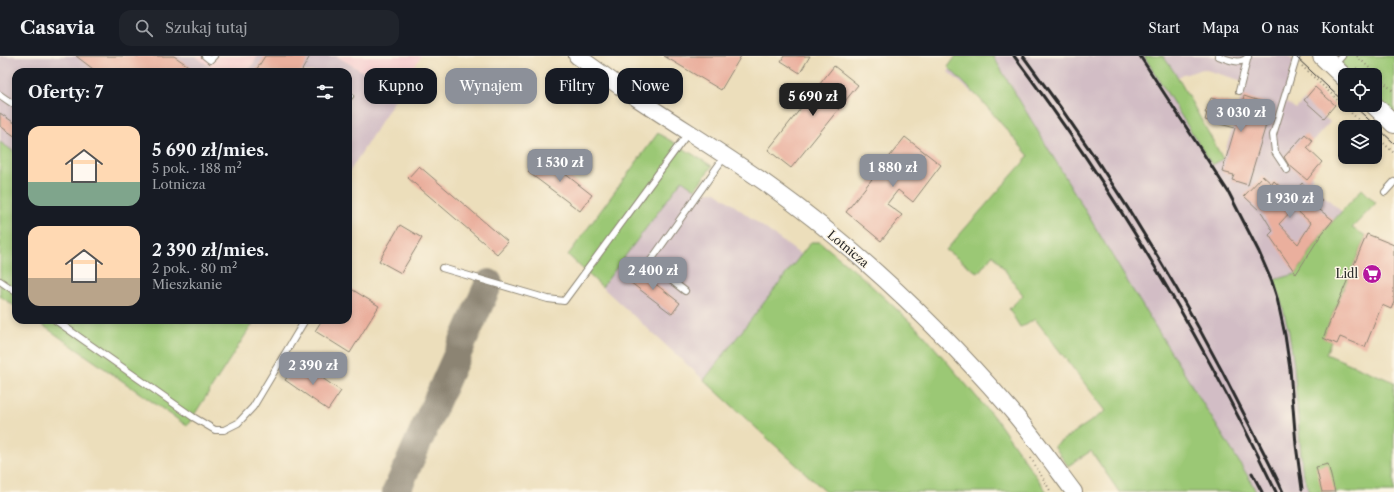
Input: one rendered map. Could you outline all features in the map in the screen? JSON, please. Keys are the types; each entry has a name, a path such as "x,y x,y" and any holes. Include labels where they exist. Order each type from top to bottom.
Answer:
{"main road":[{"path":"1381,112 1394,124"}],"street":[{"name":"Lotnicza","path":"577,56 632,95 772,188 810,217 872,269 910,303 1011,411 1074,492"}],"lane":[{"path":"205,56 210,60 214,56"},
{"path":"1218,56 1238,62 1245,61 1248,56"},
{"path":"1239,91 1248,56"},
{"path":"1287,170 1275,152 1273,135 1296,58"},
{"path":"0,95 12,103"},
{"path":"442,268 548,298 564,301 689,132"},
{"path":"685,291 649,263 725,156"},
{"path":"1385,192 1394,182"},
{"path":"0,281 12,289"},
{"path":"61,324 193,417 215,430 224,430 238,423 253,407 303,324"}],"path":[{"path":"1357,56 1394,92"},
{"path":"1296,58 1359,120"},
{"path":"1382,142 1394,153"},
{"path":"1030,456 1051,492"}],"shaded area":[{"path":"0,56 195,56 212,68 12,68 12,150 0,142"},
{"path":"195,56 258,56 250,68 212,68"},
{"path":"258,56 336,56 364,72 364,104 392,104 352,168 352,68 250,68"},
{"path":"336,56 421,56 414,68 364,68 364,72"},
{"path":"959,56 1288,56 1294,61 1284,101 1296,109 1304,100 1330,122 1295,161 1313,177 1309,182 1342,212 1324,231 1294,275 1345,492 1241,492 1029,156 981,100 948,72","holes":["1203,69 1246,82 1223,159 1217,163 1177,77"]},
{"path":"682,179 703,195 708,192 716,192 801,255 704,380 602,287"}],"green space":[{"path":"956,56 993,56 1129,284 1249,478 1256,492 1119,492 1091,451 1068,466 1054,446 1106,411 1035,319 1020,327 1009,309 1023,295 993,254 978,273 946,250 1029,156 981,100 948,67"},
{"path":"1144,56 1163,56 1177,76 1223,159 1212,165"},
{"path":"1342,56 1394,56 1394,115 1382,104 1382,68 1345,68 1338,61"},
{"path":"658,133 712,166 695,189 682,180 602,287 568,255"},
{"path":"0,142 12,150 12,304 0,296"},
{"path":"1362,189 1376,203 1352,228 1366,236 1323,338 1331,341 1326,354 1394,382 1394,492 1309,492 1302,467 1294,365 1289,332 1274,280 1296,274 1324,231"},
{"path":"811,242 820,242 861,276 923,334 998,422 1047,492 826,492 704,380"},
{"path":"41,324 252,324 187,426"}],"building":[{"path":"76,56 174,56 191,68 92,68"},
{"path":"265,56 310,56 303,68 258,68"},
{"path":"664,56 741,56 721,90"},
{"path":"784,56 810,56 800,73 781,61"},
{"path":"834,66 858,85 791,168 768,150"},
{"path":"1315,87 1335,105 1324,118 1304,100"},
{"path":"1244,96 1272,105 1248,185 1232,180 1234,175 1222,172 1235,128 1205,120 1207,113 1205,113 1211,98 1241,106"},
{"path":"0,113 12,121 12,134 0,126"},
{"path":"1305,134 1313,141 1307,148 1322,162 1307,180 1288,164 1284,157"},
{"path":"905,137 941,165 913,202 898,190 887,204 902,215 881,241 846,212"},
{"path":"541,155 592,195 580,211 528,172"},
{"path":"419,166 508,242 497,254 408,178"},
{"path":"1263,176 1272,184 1274,181 1291,197 1302,183 1322,201 1316,207 1333,220 1321,235 1296,274 1269,235 1273,231 1262,213 1244,196","holes":["1294,208 1311,223 1298,244 1279,224"]},
{"path":"400,225 422,238 401,273 379,261"},
{"name":"Lidl","path":"1367,234 1394,245 1394,302 1391,309 1382,305 1365,347 1340,337 1337,344 1323,338"},
{"path":"635,268 680,303 672,314 626,279"},
{"path":"352,289 379,306 350,353 315,331 319,324 352,324"},
{"path":"299,362 341,391 328,410 285,380"},
{"path":"1328,464 1335,492 1322,492 1316,467"}],"taxiway":[{"path":"396,492 489,283"}],"tram line":[{"path":"1295,56 1338,96"},
{"path":"1361,112 1394,143"}],"railway":[{"path":"1014,56 1088,160 1156,268 1218,378 1276,492"},
{"path":"1023,56 1084,141 1169,275 1220,367 1283,492"},
{"path":"1140,56 1229,193 1259,252 1272,282 1285,335 1290,369 1296,445 1302,489"},
{"path":"1252,473 1262,492"}],"place":[{"name":"Lidl","path":"1372,274"}]}
